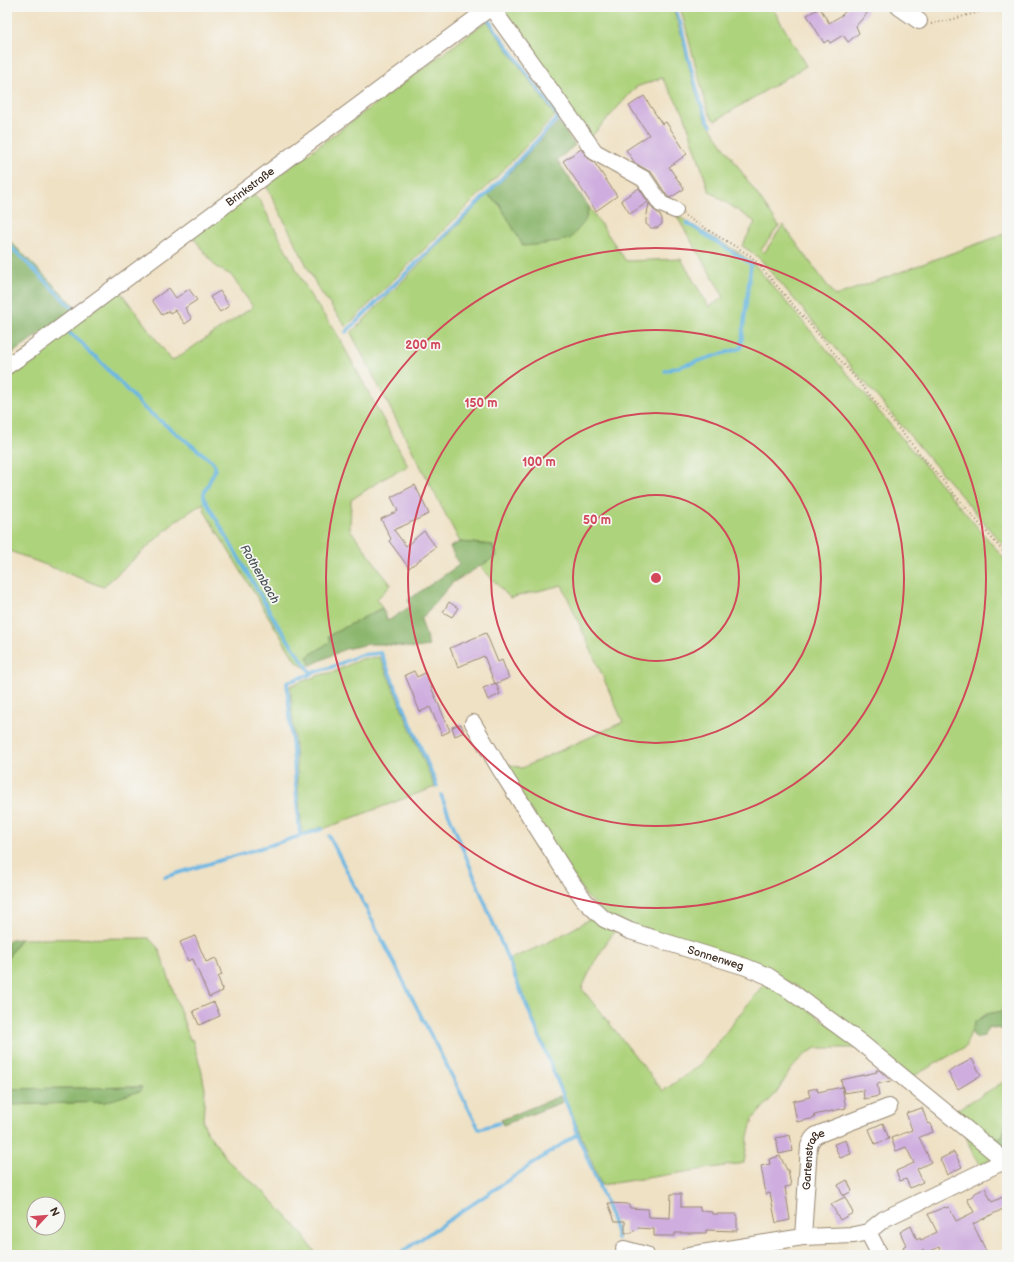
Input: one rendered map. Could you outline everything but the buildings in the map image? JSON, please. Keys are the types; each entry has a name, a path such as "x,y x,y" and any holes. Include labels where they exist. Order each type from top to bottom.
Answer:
{"street":[{"path":"491,7 595,152 644,179 661,204 675,210"},
{"name":"Brinkstraße","path":"7,366 491,7"},
{"path":"899,7 919,21"},
{"name":"Sonnenweg","path":"473,723 500,769 570,880 585,901 604,919 630,931 746,967 768,976 790,990 866,1047 998,1155 1004,1164"},
{"name":"Gartenstraße","path":"803,1237 809,1146 811,1140 815,1135 890,1107"},
{"path":"689,1255 803,1237 854,1235 868,1232 884,1219 1004,1164"},
{"path":"868,1232 880,1255"},
{"path":"624,1249 646,1255"}],"path":[{"path":"919,21 928,24 950,20 997,7"},
{"path":"675,210 751,256 1007,556"}],"green space":[{"path":"508,7 673,7 696,92 705,119 779,226 761,250 764,253 783,225 835,296 1007,233 1007,550 761,260 742,246 755,222 709,191 684,114 662,78 636,87 590,138 501,12"},
{"path":"680,7 772,7 806,66 715,121 712,118 707,106"},
{"path":"487,21 555,116 483,191 346,327 318,288 266,185"},
{"path":"558,122 575,145 557,160 589,207 585,221 570,239 545,244 523,246 500,205 488,195"},
{"path":"251,194 259,199 310,295 337,334 408,466 381,480 351,500 350,529 391,585 377,599 382,608 328,636 332,641 307,657 311,665 304,667 295,660 205,512 203,503 176,521 103,587 7,550 7,374 120,291 172,361 253,307 231,275 216,267 193,237"},
{"path":"488,195 500,205 524,246 585,221 589,207 626,261 681,259 709,307 724,297 676,215 739,253 754,264 1007,562 1007,1010 987,1014 975,1022 965,1047 912,1077 794,984 607,916 587,897 500,762 522,768 623,722 562,585 510,598 480,566 497,556 492,545 460,542 351,333"},
{"path":"7,238 76,307 7,357"},
{"path":"460,542 492,545 497,556 452,583 421,619 429,646 415,648 369,644 345,649 311,665 307,657 331,641 328,636 382,608 388,621 411,606 408,600 459,565 450,547"},
{"path":"380,657 435,787 323,829 322,827 302,834 290,686 320,675 334,672 361,659"},
{"path":"594,916 616,929 593,965 582,989 663,1091 699,1066 767,980 862,1048 816,1048 803,1056 789,1072 778,1091 753,1119 748,1136 744,1163 601,1185 509,959 553,940"},
{"path":"149,938 159,949 201,1068 205,1089 203,1122 207,1132 230,1163 267,1195 301,1232 317,1255 7,1255 7,1105 105,1102 141,1087 7,1089 7,959 20,939"},
{"path":"20,939 7,959 7,943 9,940"},
{"path":"1007,1010 1007,1030 988,1027 985,1036 976,1038 971,1032 975,1022 987,1014"},
{"path":"1007,1080 1006,1126 1001,1138 987,1140 953,1112"},
{"path":"142,1087 140,1091 105,1102 7,1105 7,1089"},
{"path":"560,1096 563,1102 503,1125 501,1120"},
{"path":"1007,1103 1007,1151 1002,1152 987,1140 991,1135 1001,1138 1005,1125"},
{"path":"965,1133 995,1158 980,1165 972,1152"}],"waterway":[{"path":"675,7 701,104 711,125"},
{"path":"487,18 568,130"},
{"path":"346,332 486,195 559,117"},
{"path":"665,371 741,348 751,264 687,223"},
{"name":"Rothenbach","path":"7,243 70,306 75,309"},
{"name":"Rothenbach","path":"67,331 83,344 90,354 96,357 145,409 212,461 215,465 215,470 204,493 204,498 277,624 311,673 332,667 360,655 381,653 437,786"},
{"path":"311,673 287,682 300,836 322,829"},
{"path":"441,795 574,1122 613,1222 617,1239"},
{"path":"165,877 300,836"},
{"path":"329,836 479,1129 499,1123"},
{"path":"397,1255 577,1134"}]}
